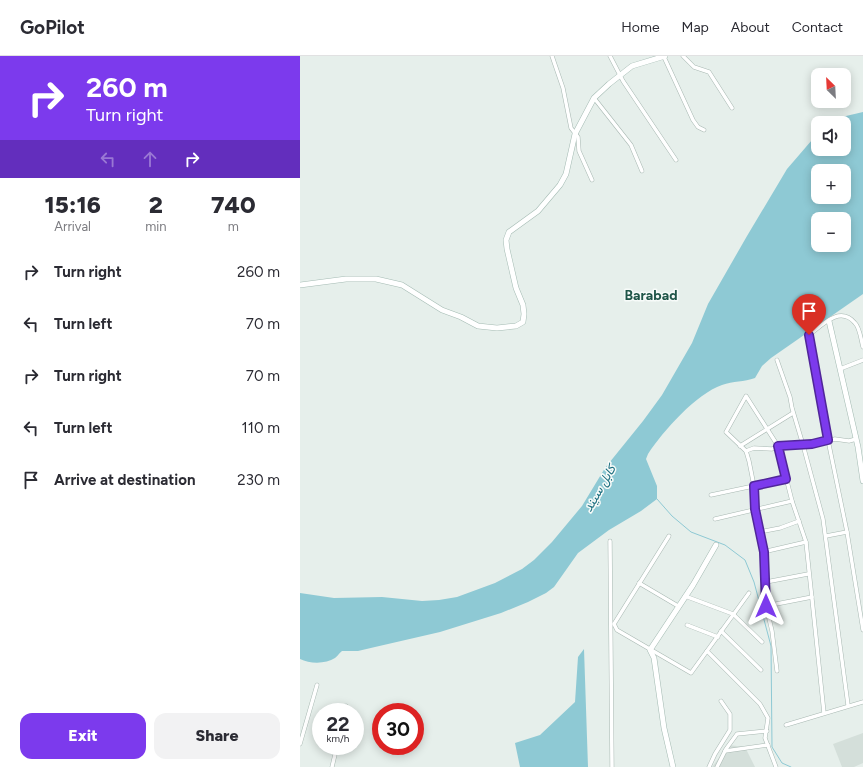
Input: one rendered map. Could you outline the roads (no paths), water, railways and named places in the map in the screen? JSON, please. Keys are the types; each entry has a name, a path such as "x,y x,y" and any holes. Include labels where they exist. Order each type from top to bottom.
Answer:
{"street":[{"path":"552,56 563,88 571,128 578,137 579,151 592,180"},
{"path":"610,56 620,75 676,160"},
{"path":"300,285 346,279 376,279 402,285 442,310 461,317 478,326 497,328 516,326 523,322 523,305 516,288 506,240 509,232 538,211 560,185 566,174 575,134 594,98 620,75 636,65 664,56 693,120 698,127 704,130"},
{"path":"683,56 694,67 709,72 732,108"},
{"path":"594,98 631,145 642,171"},
{"path":"863,347 855,322 847,317 839,315 832,317 829,321 809,335 808,338 848,532 863,630"},
{"path":"829,321 856,439 861,446 863,479"},
{"path":"777,360 790,397 826,536 848,705"},
{"path":"840,369 863,360"},
{"path":"778,671 772,631 766,606 764,552 755,509 754,486 746,451 726,432 746,396 778,446 792,501 806,542 808,574 812,597 824,713"},
{"path":"740,446 793,413"},
{"path":"746,451 751,448 772,449 778,446 818,444 835,439 849,441 856,439"},
{"path":"711,495 786,479"},
{"path":"715,519 792,501"},
{"path":"759,532 780,528 799,521"},
{"path":"826,536 848,532"},
{"path":"669,536 614,624 617,630 691,673 718,637 748,592"},
{"path":"610,541 612,767"},
{"path":"764,552 806,542"},
{"path":"650,650 716,545"},
{"path":"766,582 808,574"},
{"path":"639,583 678,606"},
{"path":"685,596 733,614 762,642"},
{"path":"766,606 812,597"},
{"path":"687,625 718,637"},
{"path":"721,631 761,670"},
{"path":"650,650 654,658 664,728 673,767"},
{"path":"707,651 760,704 768,718 768,731 765,738 776,767"},
{"path":"300,744 317,684"},
{"path":"709,767 730,730 730,714 721,700"},
{"path":"786,725 848,705 863,702"},
{"path":"717,767 725,751 737,734 768,731"},
{"path":"725,751 768,745"},
{"path":"332,767 335,755"}],"water":[{"name":"کابل سيند","path":"863,112 863,294 771,358 762,366 755,378 722,385 691,404 663,434 646,459 657,486 657,499 641,511 609,530 578,553 554,587 546,593 501,613 440,632 358,651 342,651 335,658 323,662 304,661 300,659 300,593 334,598 382,597 422,601 457,597 495,583 522,569 534,560 552,542 582,506 605,468 662,395 692,343 708,304 787,169 811,141 811,156 851,156 851,116 846,116"},
{"path":"584,649 588,767 520,767 515,743 540,735 575,702 578,657"}],"waterway":[{"path":"657,499 672,516 691,532 725,545 745,560 754,582 771,646 772,747 782,763 791,767"}],"district":[{"name":"Barabad","path":"651,295"}]}
